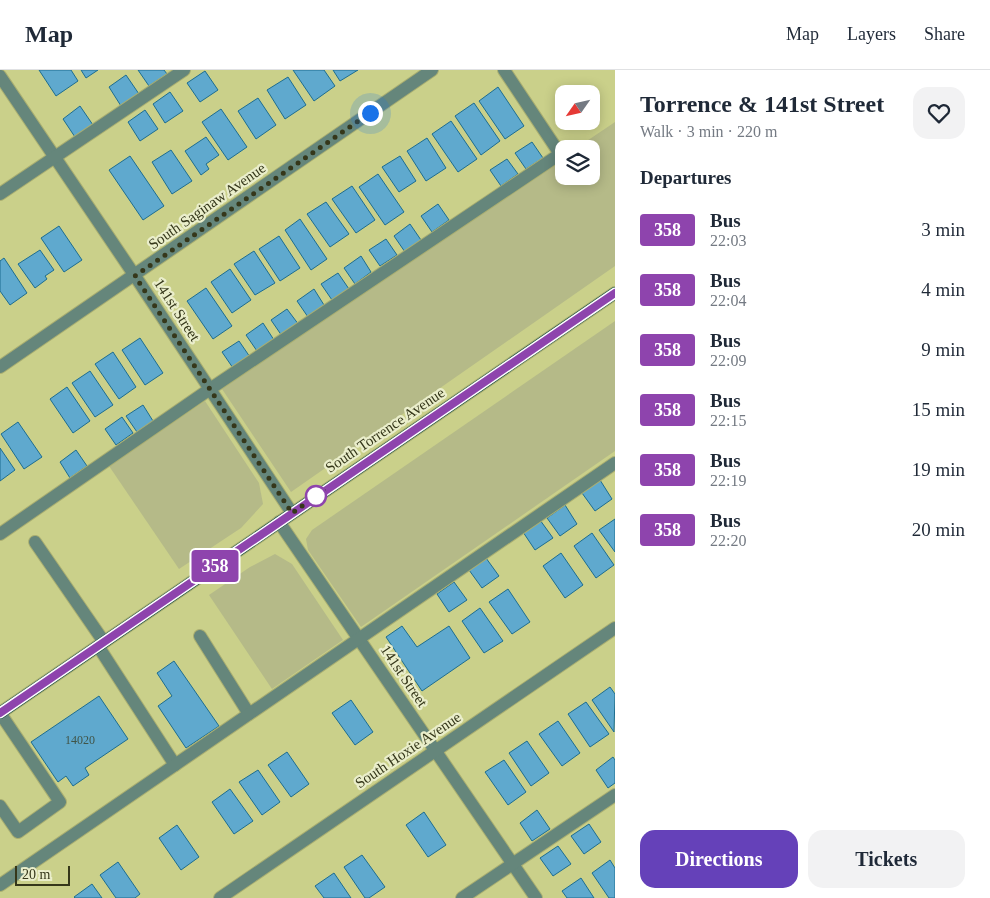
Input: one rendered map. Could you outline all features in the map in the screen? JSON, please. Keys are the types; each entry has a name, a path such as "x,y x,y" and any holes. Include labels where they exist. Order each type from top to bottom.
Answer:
{"main road":[{"name":"South Torrence Avenue","path":"0,713 615,293"}],"street":[{"path":"0,194 184,70"},
{"name":"South Saginaw Avenue","path":"0,367 432,70"},
{"path":"0,534 210,389 560,154 504,70"},
{"name":"141st Street","path":"0,76 292,513"},
{"path":"0,885 615,463"},
{"name":"141st Street","path":"279,522 536,898"},
{"path":"36,542 175,765"},
{"name":"South Hoxie Avenue","path":"220,898 615,628"},
{"path":"200,636 249,714"},
{"path":"0,713 60,802 18,832 0,806"},
{"path":"462,898 615,795"}],"green space":[{"path":"615,122 615,266 291,492 222,389 555,162 555,185 600,185 600,140 588,140"},
{"path":"615,321 615,451 361,627 308,550 306,539 312,530"},
{"path":"205,401 259,483 263,504 241,528 179,569 109,466"},
{"path":"275,554 292,564 343,640 272,689 209,595 250,567"}],"building":[{"path":"39,70 71,70 78,81 56,96"},
{"path":"81,70 98,70 86,78"},
{"path":"138,70 164,70 167,74 149,86"},
{"path":"293,70 324,70 335,86 314,101"},
{"path":"333,70 358,70 340,81"},
{"path":"205,71 218,90 200,102 187,83"},
{"path":"126,75 139,94 121,106 109,87"},
{"path":"288,77 306,105 285,119 267,90"},
{"path":"498,87 524,126 505,139 479,101"},
{"path":"170,92 183,111 165,123 153,104"},
{"path":"258,98 276,125 256,139 238,111"},
{"path":"474,103 500,141 481,155 455,116"},
{"path":"80,106 93,125 75,137 63,119"},
{"path":"221,109 247,147 228,160 202,122"},
{"path":"145,110 158,129 140,141 128,122"},
{"path":"451,121 477,159 458,172 432,134"},
{"path":"206,137 219,155 206,164 209,169 201,175 185,151"},
{"path":"427,138 446,168 426,181 407,151"},
{"path":"532,142 543,158 526,169 515,153"},
{"path":"171,150 192,181 172,194 152,162"},
{"path":"130,156 164,206 143,220 109,170"},
{"path":"400,156 416,181 399,192 382,167"},
{"path":"507,159 518,174 501,186 490,170"},
{"path":"378,174 404,212 385,225 359,187"},
{"path":"352,186 375,220 356,233 332,199"},
{"path":"326,202 349,234 330,247 307,214"},
{"path":"438,204 449,220 432,232 421,216"},
{"path":"300,219 327,259 311,270 285,230"},
{"path":"410,224 421,240 405,252 394,236"},
{"path":"59,226 82,260 64,272 41,238"},
{"path":"279,236 300,268 280,281 259,249"},
{"path":"386,239 397,255 380,266 369,250"},
{"path":"40,250 54,270 45,276 47,279 35,288 18,264"},
{"path":"254,251 275,283 255,295 234,264"},
{"path":"361,256 371,272 355,284 344,268"},
{"path":"4,258 27,293 10,305 0,291 0,261"},
{"path":"230,269 251,300 232,313 211,282"},
{"path":"338,273 349,289 332,300 321,284"},
{"path":"206,288 232,326 213,339 187,301"},
{"path":"314,289 324,305 308,317 297,301"},
{"path":"287,309 299,325 282,336 271,320"},
{"path":"263,323 274,340 257,351 246,335"},
{"path":"140,338 163,373 145,385 122,350"},
{"path":"239,341 250,357 233,368 222,352"},
{"path":"113,352 136,387 119,399 95,364"},
{"path":"90,371 113,405 95,417 72,383"},
{"path":"67,387 90,421 73,433 50,399"},
{"path":"143,405 153,421 137,432 126,416"},
{"path":"122,417 133,433 116,445 105,429"},
{"path":"18,422 42,457 24,469 1,434"},
{"path":"0,448 15,470 0,481"},
{"path":"76,450 87,466 70,478 60,462"},
{"path":"600,480 612,499 595,511 582,493"},
{"path":"565,505 577,524 560,536 547,518"},
{"path":"615,519 615,552 599,530"},
{"path":"540,520 553,538 535,550 523,532"},
{"path":"592,533 614,565 596,578 574,546"},
{"path":"561,553 583,585 565,598 543,566"},
{"path":"486,558 499,576 482,588 469,570"},
{"path":"454,582 467,600 449,612 437,594"},
{"path":"508,589 530,622 512,634 489,602"},
{"path":"480,608 503,641 484,653 462,621"},
{"path":"402,626 417,647 449,626 470,658 422,691 386,637"},
{"path":"174,661 219,726 186,748 158,706 172,696 157,673"},
{"path":"610,687 615,694 614,732 592,700"},
{"path":"99,696 128,739 85,768 89,775 73,786 66,776 58,782 31,742"},
{"path":"351,700 373,732 355,745 332,713"},
{"path":"586,702 609,734 590,747 568,714"},
{"path":"558,721 580,753 562,766 539,734"},
{"path":"527,741 549,773 531,786 509,753"},
{"path":"287,752 309,784 291,797 268,765"},
{"path":"613,757 615,760 615,783 608,788 596,770"},
{"path":"504,760 526,792 508,805 485,772"},
{"path":"258,770 280,802 262,815 239,782"},
{"path":"230,789 253,821 234,834 212,802"},
{"path":"537,810 550,829 532,841 520,823"},
{"path":"424,812 446,845 428,857 406,825"},
{"path":"589,824 601,842 584,854 571,836"},
{"path":"177,825 199,857 181,870 159,838"},
{"path":"558,846 571,864 553,876 540,858"},
{"path":"362,855 385,887 369,898 365,898 344,867"},
{"path":"610,860 615,868 615,898 609,898 592,873"},
{"path":"118,862 140,894 135,898 116,898 100,875"},
{"path":"334,873 351,898 324,898 315,886"},
{"path":"581,878 594,898 567,898 562,891"},
{"path":"92,884 102,898 74,897"}],"bus line":[{"name":"358","path":"0,713 615,293"}],"route":[{"path":"316,496 324,491 292,513 135,276 370,113"}]}
